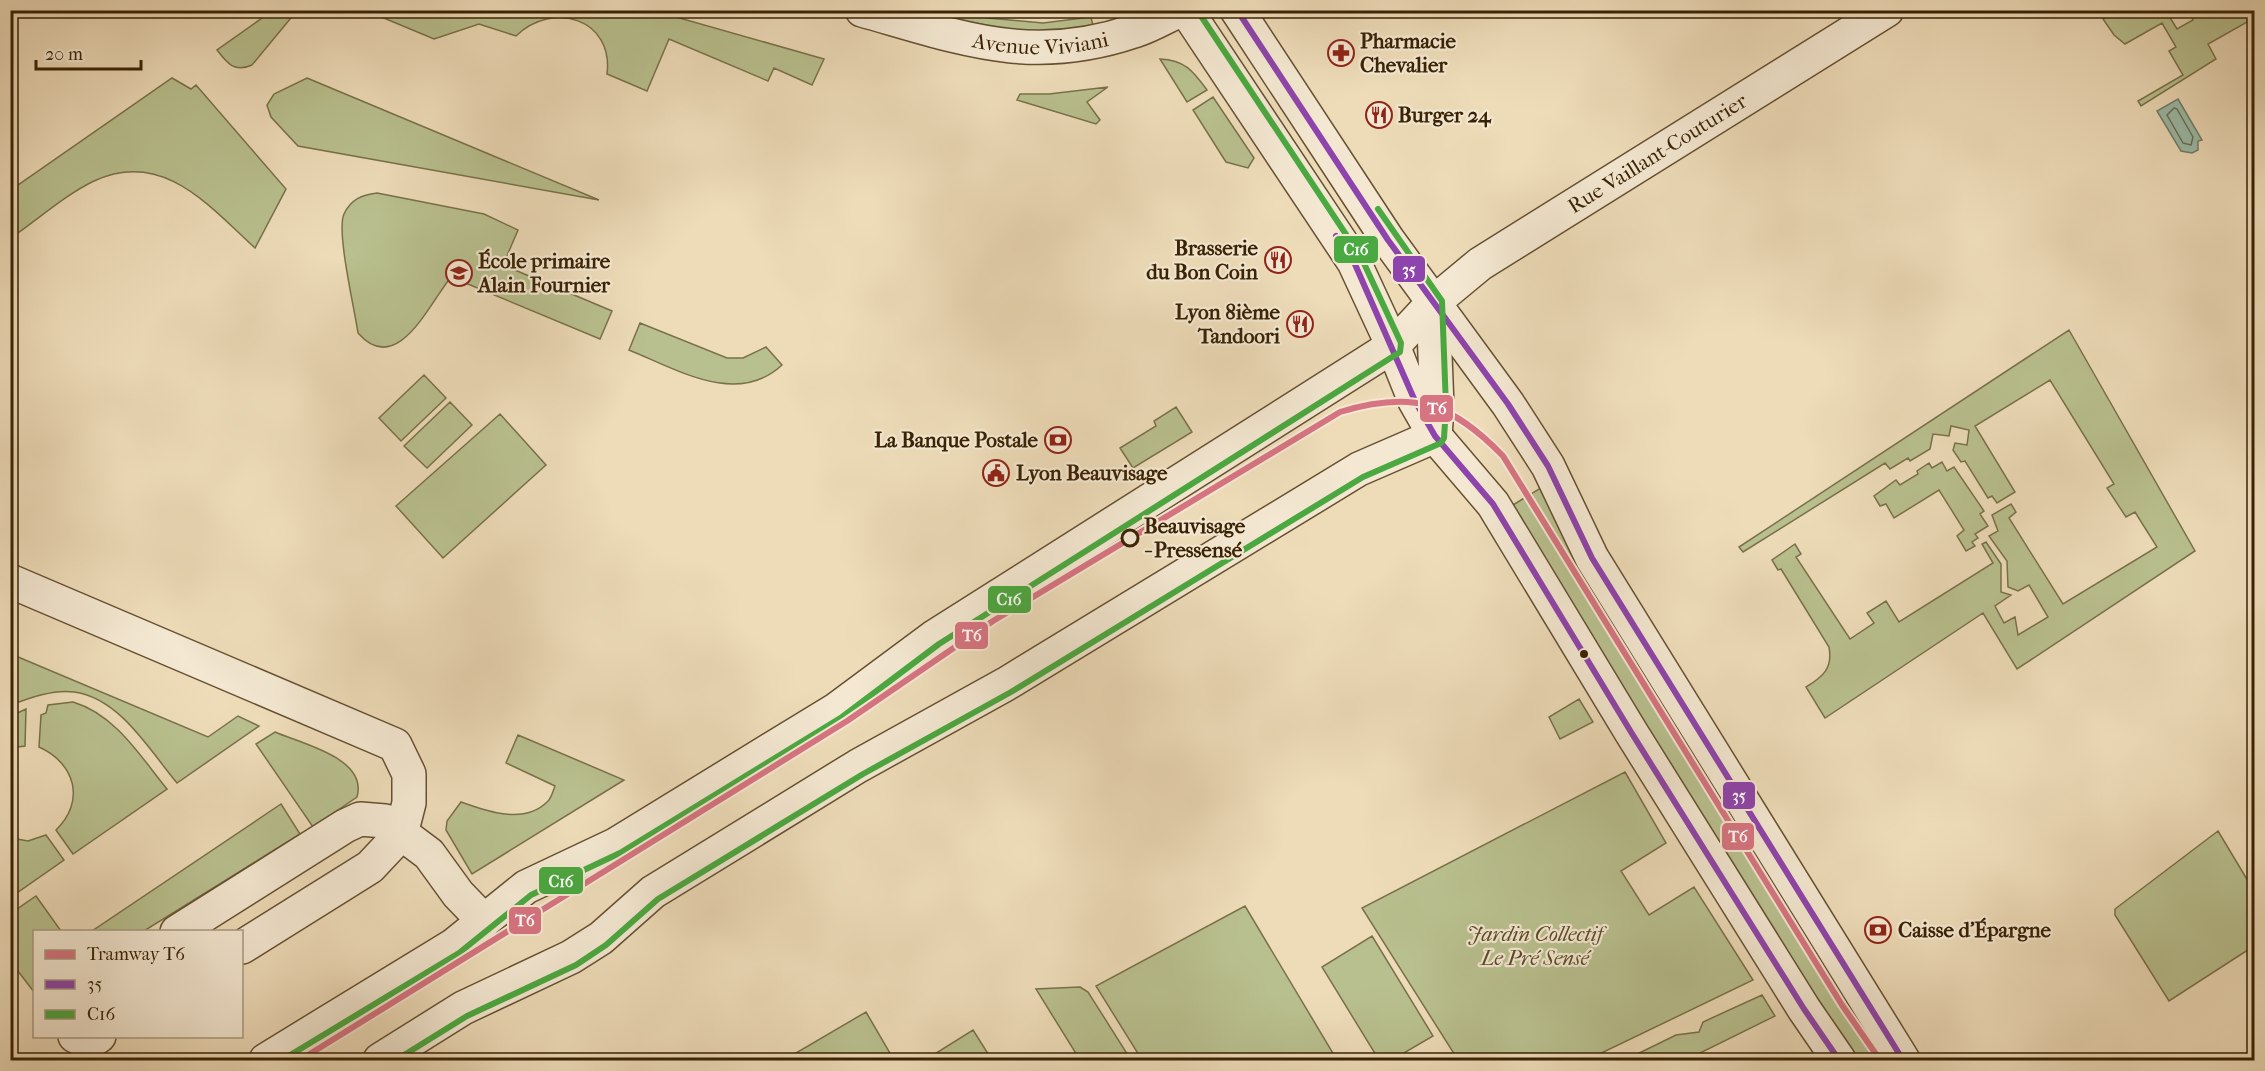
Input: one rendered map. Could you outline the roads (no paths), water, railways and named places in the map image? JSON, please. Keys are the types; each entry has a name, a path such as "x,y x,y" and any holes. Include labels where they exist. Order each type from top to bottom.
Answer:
{"street":[{"name":"Avenue Viviani","path":"862,10 983,44 1023,48 1066,47 1101,41 1136,31 1180,10"},
{"path":"1186,10 1354,262 1393,346 1414,401 1435,436 1493,504 1662,782 1804,1009 1839,1060"},
{"path":"1237,10 1388,240 1503,396 1548,466 1592,558 1903,1060"},
{"name":"Rue Vaillant-Couturier","path":"266,1060 454,945 526,887 615,845 837,709 934,637 1393,346 1433,303 1480,264 1887,10"},
{"path":"1433,303 1437,407 1435,436"},
{"path":"380,1060 463,1008 571,957 601,938 653,892 858,766 1006,684 1359,469 1435,436"},
{"path":"10,581 395,745 409,774 409,803 401,834 370,867 243,947"},
{"path":"180,930 345,826 360,819 385,821 429,854 458,894 484,921"},
{"path":"79,1038 89,1043 96,1038"}],"water":[{"path":"2178,99 2202,140 2198,141 2198,150 2192,153 2181,151 2157,111"}],"tram line":[{"name":"T6","path":"300,1060 847,721 993,621 1340,412 1389,402 1410,402 1448,413 1466,423 1503,456 1842,1005 1880,1060"}],"place":[{"name":"Pharmacie Chevalier","path":"1341,53"},
{"name":"Burger 24","path":"1379,115"},
{"name":"Brasserie du Bon Coin","path":"1278,260"},
{"name":"École primaire Alain Fournier","path":"459,273"},
{"name":"Lyon 8ième Tandoori","path":"1300,324"},
{"name":"La Banque Postale","path":"1058,440"},
{"name":"Lyon Beauvisage","path":"996,473"},
{"name":"Beauvisage - Pressensé","path":"1130,538"},
{"name":"Caisse d'Épargne","path":"1878,930"}],"park label":[{"name":"Jardin Collectif Le Pré Sensé","path":"1535,946"}]}
